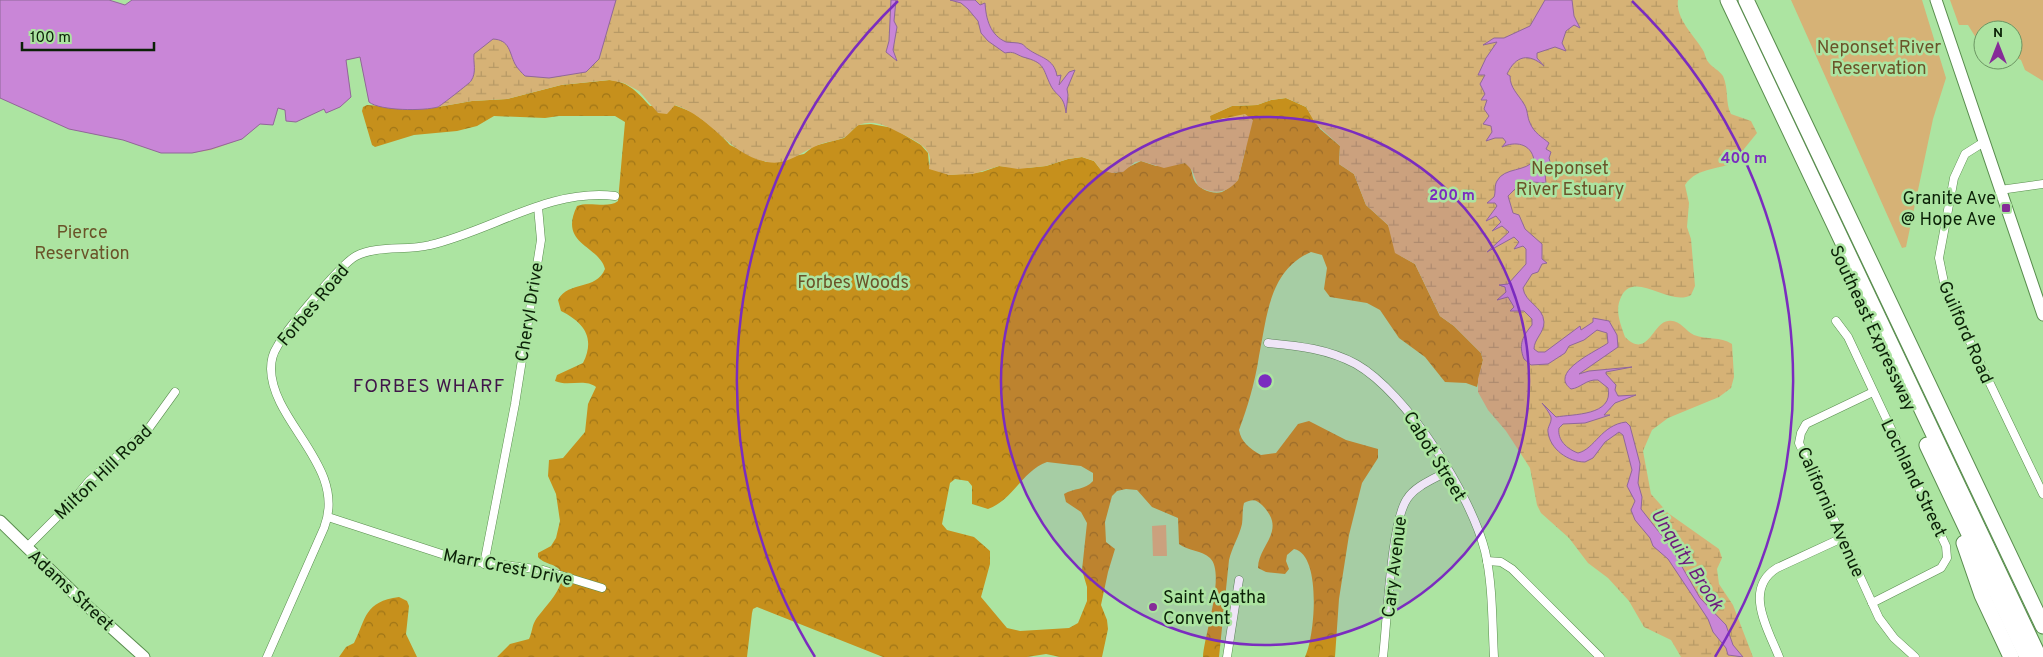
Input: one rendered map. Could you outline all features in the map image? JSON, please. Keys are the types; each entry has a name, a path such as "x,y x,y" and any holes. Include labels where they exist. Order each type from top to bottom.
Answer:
{"highway":[{"name":"Southeast Expressway","path":"1718,0 1956,510 2027,657"},
{"path":"1728,0 2039,657"},
{"path":"1738,0 2043,643"},
{"name":"Southeast Expressway","path":"1746,0 2043,626"},
{"path":"1956,510 1966,551 1982,595 2011,657"}],"main road":[{"path":"1936,0 2043,314"},
{"name":"Adams Street","path":"0,520 26,548 144,657"}],"street":[{"name":"Guilford Road","path":"1984,142 1965,154 1957,169 1940,246 1940,271 1946,292 2043,494"},
{"path":"2000,190 2043,184"},
{"name":"Forbes Road","path":"268,657 328,517 329,494 323,476 281,402 272,378 271,363 280,341 342,267 354,257 371,252 434,244 538,207 582,196 615,196"},
{"name":"Cheryl Drive","path":"484,564 515,404 541,240 538,207"},
{"name":"Lochland Street","path":"1836,321 1848,337 1942,534 1947,552 1945,563 1941,568 1872,603"},
{"name":"Cabot Street","path":"1268,343 1323,350 1349,361 1369,373 1410,413 1448,471 1471,514 1487,561 1494,657"},
{"name":"Milton Hill Road","path":"26,548 70,504 89,481 149,428 175,392"},
{"name":"California Avenue","path":"1873,392 1810,422 1803,428 1799,438 1802,453 1872,603 1888,632 1915,657"},
{"name":"Cary Avenue","path":"1383,657 1396,533 1401,511 1406,499 1414,491 1448,471"},
{"name":"Marr Crest Drive","path":"328,517 448,556 484,564 543,570 602,588"},
{"path":"1779,657 1760,606 1759,594 1762,584 1768,575 1777,568 1842,538"},
{"path":"1487,561 1501,562 1512,569 1600,657"},
{"path":"1227,657 1239,580"}],"green space":[{"name":"Neponset River Estuary","path":"426,0 1678,0 1680,14 1687,28 1704,52 1708,62 1723,76 1731,114 1751,121 1757,133 1744,149 1740,160 1696,174 1685,185 1689,203 1687,227 1691,239 1695,286 1691,295 1673,297 1636,287 1628,289 1622,295 1618,311 1625,337 1633,343 1645,342 1663,323 1672,321 1679,323 1694,335 1723,340 1732,344 1734,377 1731,388 1719,397 1668,418 1652,430 1643,451 1651,494 1668,513 1719,549 1722,558 1717,569 1719,584 1733,605 1753,657 1681,657 1671,640 1644,627 1629,601 1608,578 1588,563 1569,538 1541,513 1537,505 1530,468 1506,431 1488,410 1478,392 1478,379 1483,360 1481,353 1454,326 1440,316 1415,264 1395,253 1388,225 1366,205 1354,174 1339,164 1340,146 1315,123 1306,107 1286,98 1271,100 1257,105 1232,106 1210,116 1211,121 1245,114 1253,120 1238,180 1229,188 1214,192 1198,186 1192,170 1185,163 1164,168 1141,161 1135,162 1123,172 1112,173 1101,170 1094,161 1082,157 1046,166 1018,169 999,166 973,174 949,175 929,169 929,154 917,142 889,128 871,123 859,125 845,137 819,144 787,161 767,162 742,152 700,118 688,111 675,105 667,114 658,113 639,91 624,83 609,80 561,85 507,99 472,101 426,109 389,108 369,102 360,57 346,60 351,97 340,107 326,113 324,109 296,122 286,121 285,110 278,108 273,125 260,124 242,139 211,150 192,153 161,153 123,140 69,129 0,98 0,52"},
{"name":"Neponset River Reservation","path":"1791,0 1922,0 1946,78 1933,119 1906,247 1902,248"},
{"path":"1950,0 2043,0 2043,81 2025,70 2023,65 2023,20 1973,20 1973,33 1968,25 1959,25"},
{"name":"Forbes Woods","path":"610,80 628,85 650,106 674,105 692,112 713,127 730,145 766,162 804,154 814,146 844,138 858,125 871,124 893,128 921,145 928,153 929,165 949,175 982,172 999,166 1026,168 1046,166 1082,157 1094,161 1101,170 1116,173 1141,161 1156,166 1185,163 1191,168 1196,183 1214,193 1224,191 1238,180 1246,147 1225,118 1211,121 1209,116 1232,106 1257,105 1271,100 1286,98 1306,107 1320,129 1340,146 1339,164 1354,174 1366,205 1388,225 1401,256 1415,264 1440,316 1454,326 1481,353 1483,360 1477,387 1466,383 1445,382 1425,357 1399,338 1380,310 1367,303 1330,297 1324,289 1327,268 1322,255 1311,252 1297,260 1286,270 1278,283 1268,311 1253,385 1239,430 1244,442 1261,455 1276,453 1298,424 1309,421 1346,440 1378,449 1378,458 1362,483 1349,535 1339,599 1335,657 1305,657 1309,647 1314,597 1309,565 1303,554 1294,549 1287,555 1286,561 1289,569 1285,574 1266,572 1258,568 1262,552 1270,538 1272,523 1269,514 1262,505 1254,500 1244,503 1242,524 1229,560 1219,657 1203,657 1215,590 1216,577 1214,566 1207,555 1179,544 1178,518 1152,507 1137,490 1126,489 1117,491 1112,496 1105,522 1106,542 1115,549 1101,605 1107,620 1108,629 1102,657 1060,657 1046,654 1027,657 883,657 757,607 753,609 752,613 747,657 497,657 510,644 529,639 535,621 557,592 562,578 559,569 538,557 538,553 551,546 556,538 560,521 556,494 548,476 549,460 563,458 585,432 588,404 596,387 587,383 560,383 555,381 557,375 583,363 588,345 588,338 581,325 561,311 558,300 569,290 595,280 601,276 605,269 601,261 576,237 573,229 573,219 577,206 587,204 604,205 618,201 625,122 615,116 559,116 545,118 494,116 477,126 457,131 414,135 375,147 372,145 362,111 363,107 367,105 426,109 472,101 507,99 561,85","holes":["1047,462 1081,466 1093,473 1093,481 1086,486 1064,494 1066,502 1081,512 1087,523 1082,570 1087,587 1087,601 1078,623 1069,628 1020,631 1007,628 981,597 990,564 990,551 974,537 947,530 942,524 950,483 955,479 968,481 972,486 972,504 988,509 1005,499 1038,466"]},
{"path":"1166,525 1167,556 1153,556 1152,526"},
{"path":"399,597 407,601 409,606 406,634 417,657 339,657 346,647 354,643 368,612 373,607 388,599"}],"shaded area":[{"path":"0,0 109,0 125,5 132,0 616,0 599,59 586,72 549,78 525,76 516,66 506,44 493,39 474,54 474,71 471,81 438,107 392,109 369,102 360,57 346,60 351,97 340,107 326,113 324,109 296,122 286,121 285,110 278,108 273,125 260,124 242,139 192,153 161,153 123,140 69,129 0,98"},
{"path":"891,0 896,0 894,21 897,27 893,50 897,61 886,52 889,41"},
{"path":"950,0 975,0 980,5 985,3 988,21 996,35 1006,42 1022,44 1027,49 1050,62 1057,76 1061,75 1059,85 1069,72 1075,70 1067,89 1066,113 1062,99 1053,90 1040,64 1014,53 1005,53 988,41 981,33 978,21 968,9 961,3"},
{"path":"1545,0 1572,0 1574,16 1580,28 1574,25 1566,31 1562,43 1566,51 1555,47 1537,53 1537,58 1544,66 1533,59 1523,58 1514,63 1507,74 1510,76 1513,87 1525,106 1529,121 1534,130 1549,143 1546,149 1551,152 1549,158 1552,169 1545,173 1546,183 1532,182 1528,186 1530,189 1516,188 1508,196 1513,213 1519,215 1525,229 1542,244 1542,259 1547,263 1542,264 1538,272 1532,274 1523,288 1527,297 1541,312 1544,322 1534,349 1538,352 1545,352 1580,326 1581,330 1593,322 1593,318 1609,321 1617,335 1618,347 1579,374 1589,371 1632,367 1606,372 1606,374 1616,385 1615,390 1618,396 1636,395 1615,403 1604,415 1610,415 1585,423 1563,424 1559,428 1561,440 1570,449 1578,453 1584,451 1604,432 1617,424 1626,422 1630,426 1640,464 1638,483 1642,497 1641,509 1670,546 1700,598 1726,625 1733,645 1743,657 1728,655 1726,648 1713,632 1708,619 1668,559 1653,546 1650,538 1635,520 1631,510 1635,501 1627,486 1632,470 1623,435 1619,432 1605,442 1593,458 1585,462 1566,457 1556,449 1549,438 1548,430 1551,417 1542,403 1556,417 1591,412 1605,404 1608,397 1608,388 1598,380 1590,381 1571,389 1566,382 1566,376 1577,363 1608,343 1607,333 1597,330 1584,340 1569,346 1565,353 1548,364 1531,365 1524,359 1521,349 1524,337 1532,325 1532,319 1524,311 1510,311 1514,307 1508,297 1497,300 1506,292 1505,287 1499,285 1508,284 1526,264 1526,249 1523,246 1514,249 1519,242 1514,237 1487,252 1509,232 1502,226 1492,231 1501,222 1496,216 1486,221 1497,206 1495,203 1487,203 1494,197 1496,183 1500,177 1510,171 1531,164 1534,160 1530,150 1522,145 1512,144 1502,147 1506,142 1503,138 1486,141 1492,132 1491,126 1483,124 1489,116 1484,109 1487,100 1481,100 1485,94 1480,84 1485,75 1478,75 1486,58 1497,42 1483,45 1494,38 1504,38 1530,26"}],"place":[{"name":"Granite Ave @ Hope Ave","path":"2006,208"},
{"name":"Saint Agatha Convent","path":"1153,607"}],"district":[{"name":"FORBES WHARF","path":"429,385"}],"park label":[{"name":"Pierce Reservation","path":"82,242"}],"water label":[{"name":"Unquity Brook","path":"1688,559"}]}
